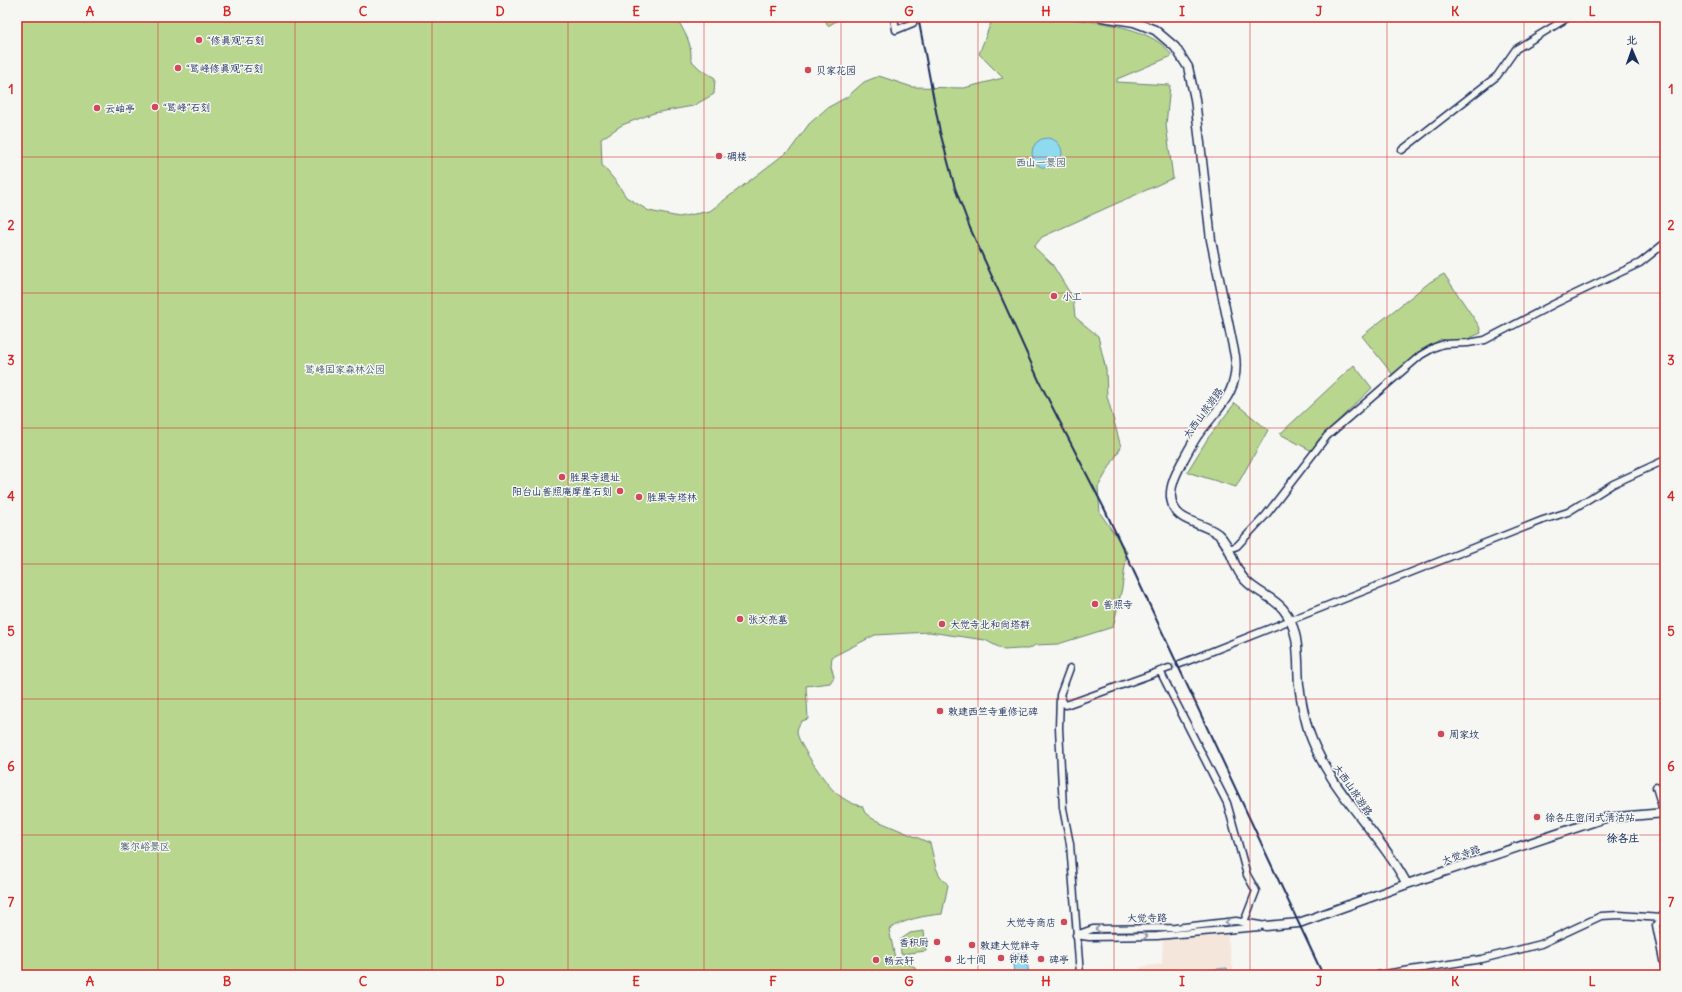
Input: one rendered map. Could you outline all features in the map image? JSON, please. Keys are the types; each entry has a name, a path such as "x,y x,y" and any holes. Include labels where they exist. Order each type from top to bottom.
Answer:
{"street":[{"path":"894,17 896,30 913,23"},
{"name":"大西山旅游路","path":"1102,17 1134,22 1162,34 1181,54 1191,76 1211,240 1235,356 1236,373 1233,388 1226,400 1196,437 1187,453 1173,485 1170,497 1172,505 1179,515 1216,533 1229,549 1236,568 1245,580 1277,603 1290,620 1296,638 1300,689 1305,717 1316,749 1332,781 1398,868 1407,884"},
{"path":"1402,150 1497,76 1516,49 1569,17"},
{"path":"1229,549 1237,546 1266,515 1327,436 1421,355 1444,344 1468,343 1485,340 1556,303 1640,264 1665,244"},
{"path":"1180,664 1543,520 1568,512 1613,484 1665,460"},
{"path":"1070,668 1060,695 1059,728 1063,808 1070,844 1080,975"},
{"path":"1060,695 1066,705 1169,668"},
{"path":"1160,671 1227,803 1248,875 1256,891 1244,922"},
{"path":"1656,787 1664,813 1665,858"},
{"name":"大觉寺路","path":"1076,935 1092,937 1157,936 1299,924 1407,884 1605,818 1664,813"},
{"path":"1665,912 1656,925 1665,970"},
{"path":"1378,975 1482,960 1541,944 1601,916 1619,915 1661,918"},
{"name":"大觉寺路","path":"1076,935 1093,929 1168,928 1244,922 1266,926"}],"shaded area":[{"path":"1227,933 1234,975 1141,975 1140,967 1162,964 1163,939"}],"green space":[{"name":"鹫峰国家森林公园","path":"17,17 677,17 689,42 691,60 700,69 715,78 714,94 693,106 654,113 622,125 601,139 602,165 626,197 649,211 679,217 710,211 791,149 809,124 827,108 847,97 864,82 879,76 912,87 964,88 1003,78 979,54 993,17 1036,17 1090,21 1116,26 1140,33 1159,43 1172,56 1117,79 1117,82 1170,85 1166,125 1173,178 1042,237 1034,247 1052,264 1073,298 1075,317 1098,336 1106,370 1107,396 1121,447 1098,487 1100,513 1127,552 1122,588 1113,627 1058,644 1035,645 1029,649 1004,650 985,640 929,632 875,635 832,657 831,666 834,677 830,683 806,686 808,719 801,722 797,732 806,753 818,771 836,793 850,802 862,806 865,813 873,819 930,843 936,868 940,876 948,885 942,914 915,918 889,929 895,958 915,967 916,975 17,975"},
{"path":"824,17 843,17 828,26"},
{"path":"1444,274 1479,326 1481,333 1456,344 1441,339 1418,353 1393,375 1362,336 1430,282"},
{"path":"1354,365 1372,388 1318,440 1312,451 1280,434"},
{"path":"1235,403 1268,430 1236,487 1187,472 1208,438"},
{"path":"924,931 926,951 901,954 900,940 910,933"}],"water":[{"path":"1047,138 1058,142 1062,153 1058,164 1047,168 1036,164 1032,153 1036,142"},
{"path":"1026,952 1029,975 1014,975 1012,954"},
{"path":"1227,968 1229,975 1192,975 1196,971"}],"tunnel":[{"path":"913,23 922,17"},
{"path":"1169,668 1180,664"}],"railway":[{"path":"918,17 940,132 955,188 970,228 1041,385 1105,510 1323,975"}],"place":[{"name":"“修真观”石刻","path":"199,40"},
{"name":"“鹫峰修真观”石刻","path":"178,68"},
{"name":"贝家花园","path":"808,70"},
{"name":"“鹫峰”石刻","path":"155,107"},
{"name":"云岫亭","path":"97,108"},
{"name":"碉楼","path":"719,156"},
{"name":"小工","path":"1054,296"},
{"name":"胜果寺遗址","path":"562,477"},
{"name":"阳台山普照庵摩崖石刻","path":"620,491"},
{"name":"胜果寺塔林","path":"639,497"},
{"name":"普照寺","path":"1095,604"},
{"name":"张文亮墓","path":"740,619"},
{"name":"大觉寺北和尚塔群","path":"942,624"},
{"name":"敕建西竺寺重修记碑","path":"940,711"},
{"name":"周家坟","path":"1441,734"},
{"name":"徐各庄密闭式清洁站","path":"1537,817"},
{"name":"大觉寺商店","path":"1064,922"},
{"name":"香积厨","path":"937,942"},
{"name":"敕建大觉禅寺","path":"972,945"},
{"name":"钟楼","path":"1001,958"},
{"name":"北十间","path":"948,959"},
{"name":"碑亭","path":"1041,959"},
{"name":"畅云轩","path":"876,960"}],"district":[{"name":"徐各庄","path":"1623,838"}],"park label":[{"name":"西山一景园","path":"1041,162"},
{"name":"寨尔峪景区","path":"145,846"}]}
